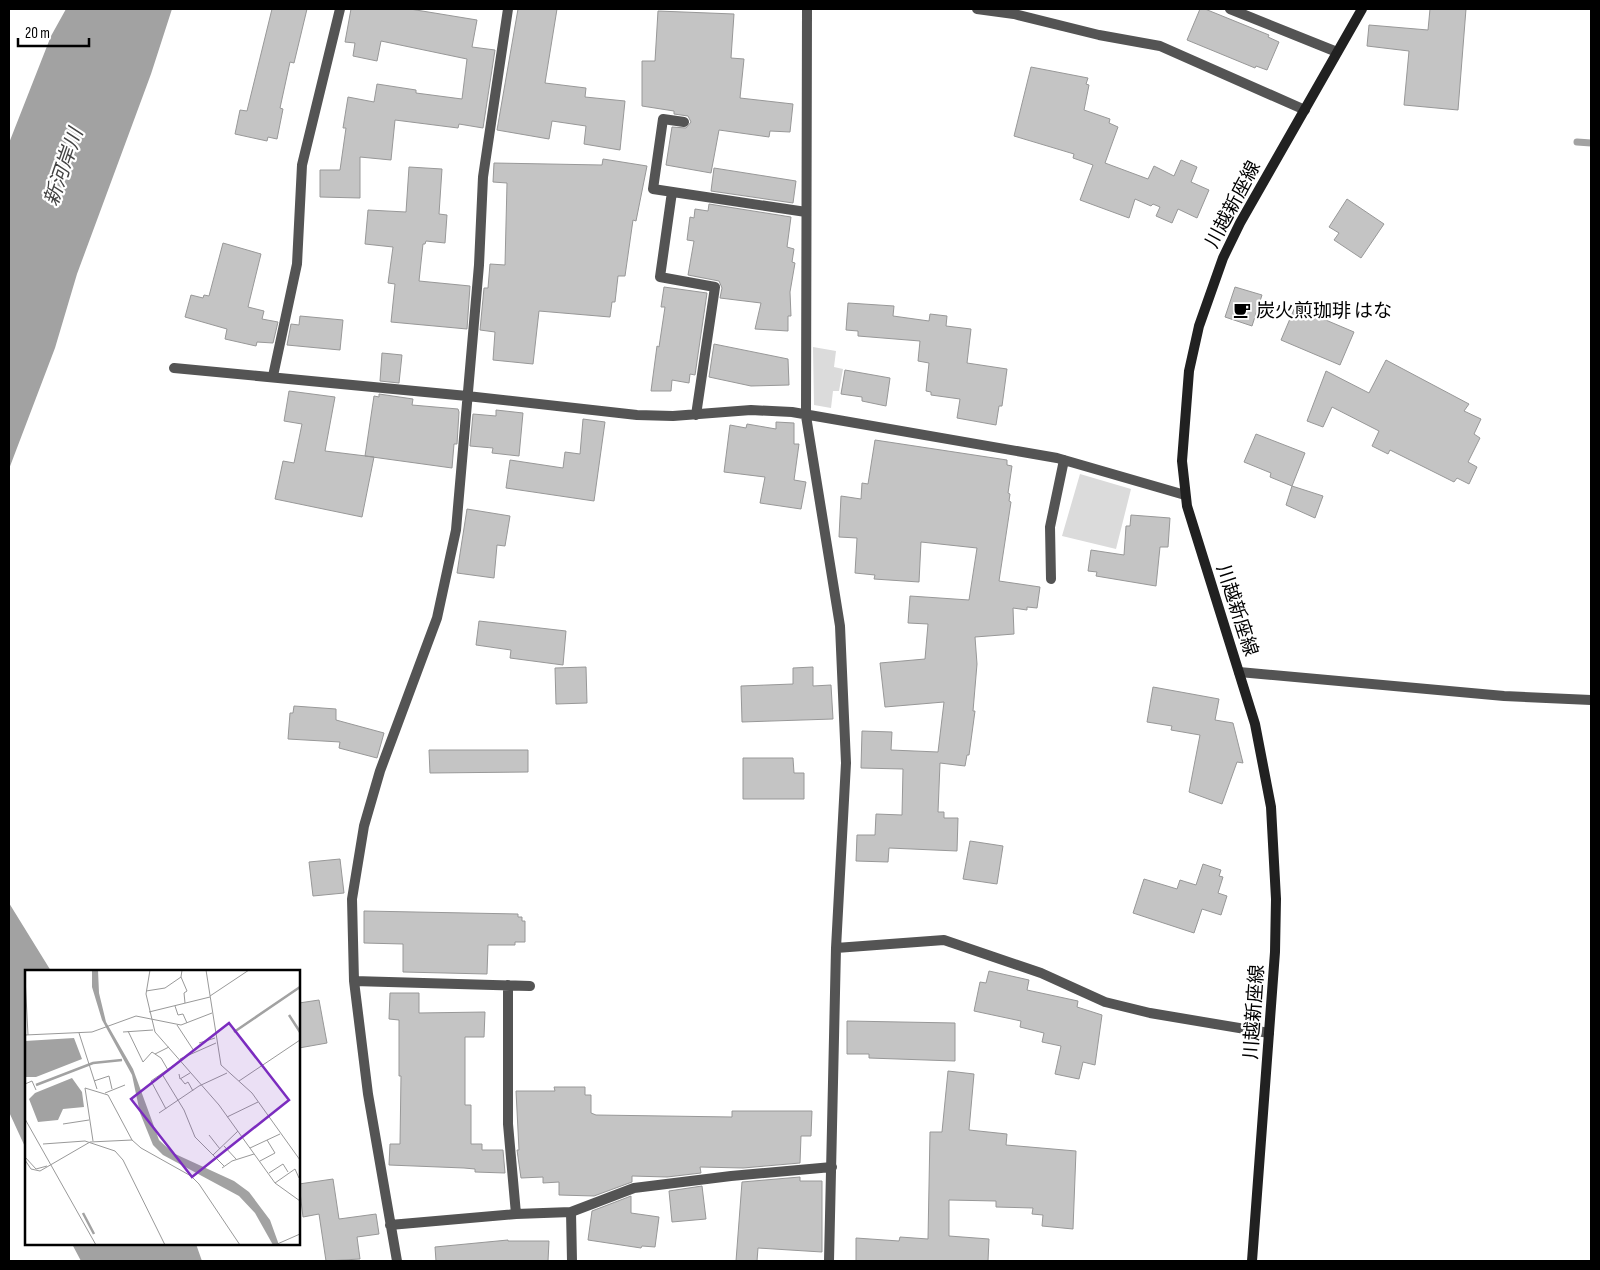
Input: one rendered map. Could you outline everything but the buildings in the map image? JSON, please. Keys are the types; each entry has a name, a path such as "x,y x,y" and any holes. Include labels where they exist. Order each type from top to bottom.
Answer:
{"main road":[{"name":"川越新座線","path":"1252,1261 1270,1033 1276,898 1274,843 1265,768 1255,724 1185,495 1182,461 1183,428 1189,371 1198,326 1223,258 1240,223 1362,9"}],"street":[{"path":"273,376 297,264 302,165 340,9"},
{"path":"396,1261 368,1094 354,982 352,899 364,826 380,770 437,618 456,530 479,265 483,177 508,9"},
{"path":"807,9 806,416 840,626 846,763 836,948 830,1261"},
{"path":"977,9 1014,12 1099,35 1160,46 1305,110"},
{"path":"1230,9 1337,52"},
{"path":"684,122 662,119 653,189 806,212"},
{"path":"672,192 660,277 715,287 696,415"},
{"path":"174,368 273,376 637,415 696,415 751,410 792,412 806,416 1064,460 1185,495"},
{"path":"1051,579 1050,527 1064,460"},
{"path":"1239,672 1504,696 1591,700"},
{"path":"836,948 944,940 1041,973 1105,1002 1150,1014 1270,1033"},
{"path":"354,982 530,986"},
{"path":"508,985 508,1124 516,1214"},
{"path":"390,1225 516,1214 571,1212 634,1188 731,1176 832,1167"},
{"path":"571,1212 572,1261"}],"shaded area":[{"path":"813,347 836,351 834,367 843,369 839,391 833,391 831,408 814,405"},
{"path":"1080,474 1131,489 1116,549 1062,536"}],"water":[{"name":"新河岸川","path":"66,9 172,9 151,74 77,274 55,348 9,469 9,143 51,36"},
{"path":"9,903 50,970 25,970 25,1147 9,1112"},
{"path":"73,1245 196,1245 202,1261 81,1261"}],"waterway":[{"path":"1577,142 1591,143"}],"place":[{"name":"炭火煎珈琲 はな","path":"1242,310"}]}
